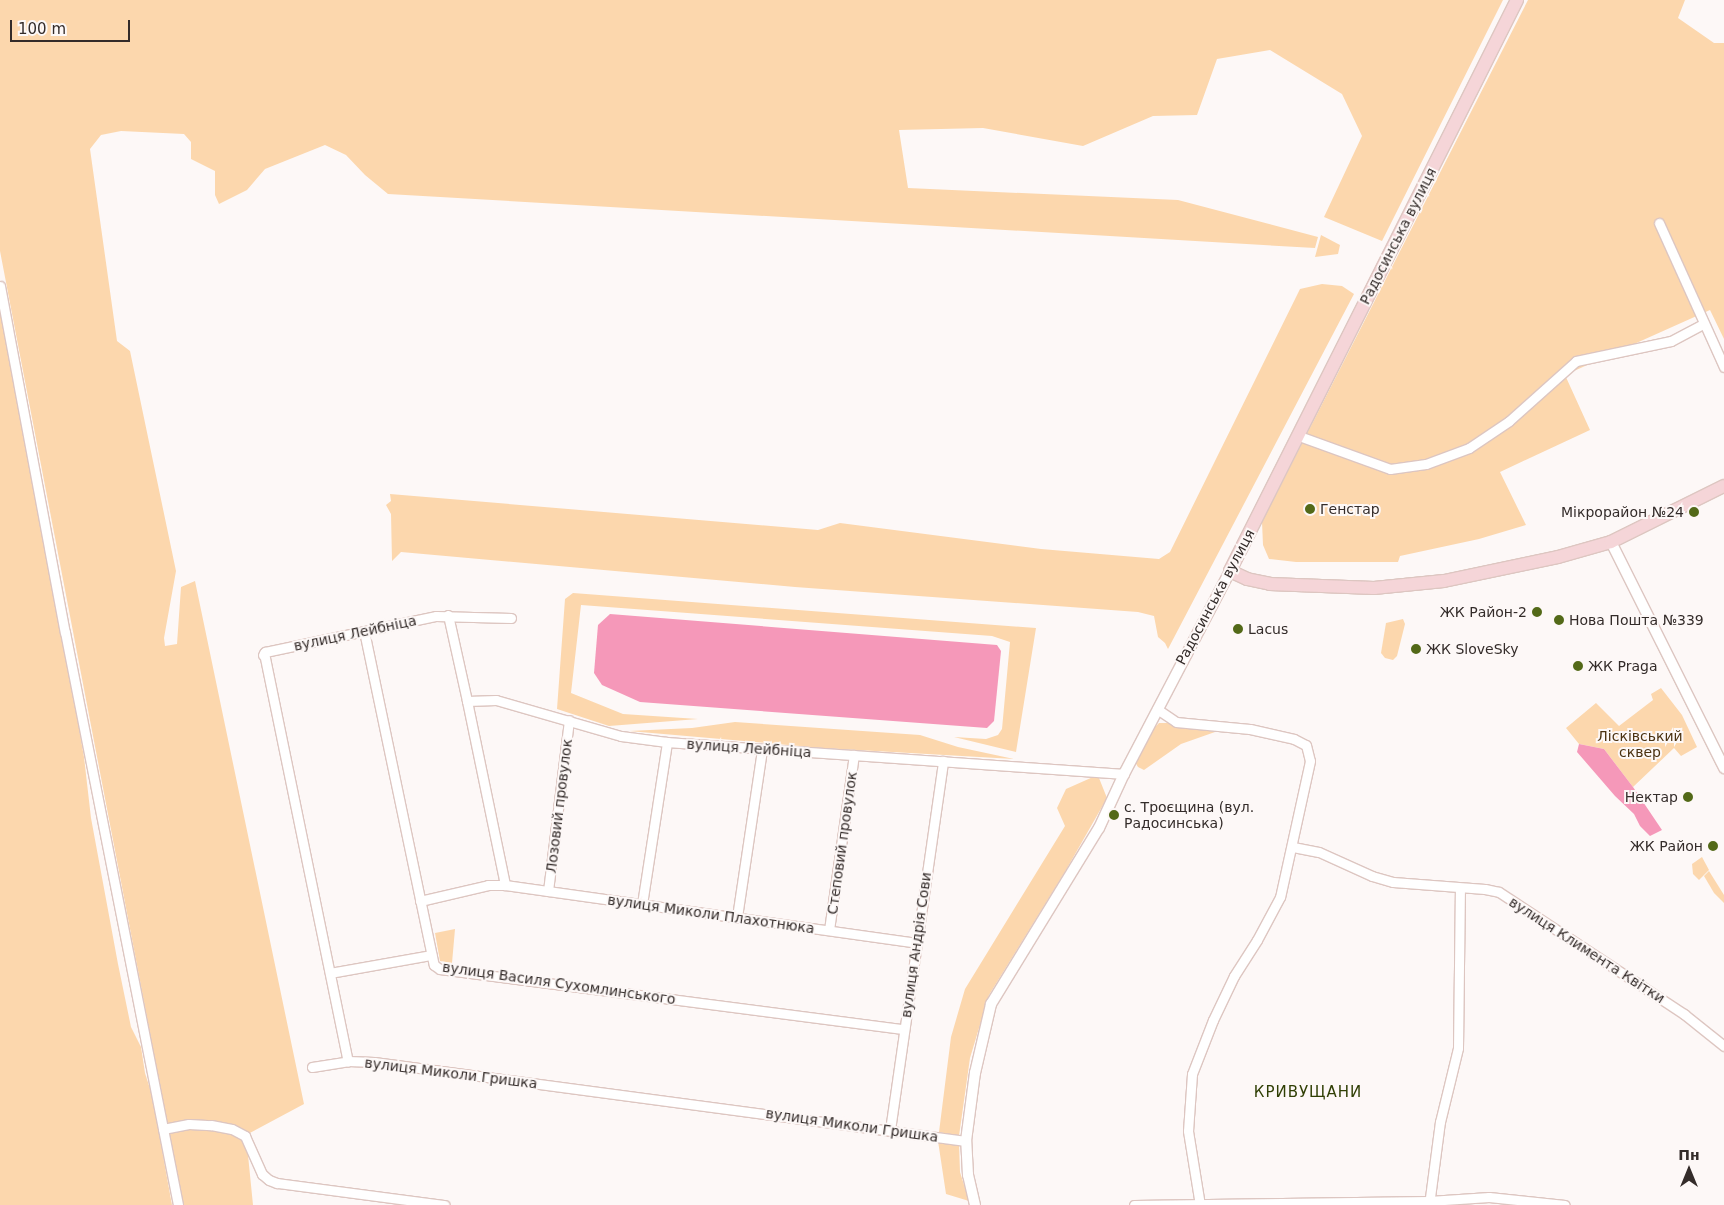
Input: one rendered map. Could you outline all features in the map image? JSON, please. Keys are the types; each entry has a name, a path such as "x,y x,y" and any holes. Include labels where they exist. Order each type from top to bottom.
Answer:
{"main road":[{"name":"Радосинська вулиця","path":"1230,571 1517,0"},
{"path":"1230,571 1247,580 1270,584 1374,588 1412,586 1506,570 1611,542 1724,486"}],"street":[{"path":"1659,223 1724,367"},
{"path":"0,286 65,632 178,1205"},
{"path":"1299,436 1390,469 1426,464 1469,448 1509,421 1576,361 1671,341 1703,324"},
{"path":"1611,542 1724,768"},
{"name":"Радосинська вулиця","path":"975,1205 968,1175 966,1141 975,1073 991,1004 1099,828 1157,709 1230,571"},
{"path":"448,615 505,885"},
{"name":"вулиця Лейбніца","path":"263,655 364,631 448,615 510,618"},
{"name":"вулиця Василя Сухомлинського","path":"364,631 434,965 440,969 904,1029"},
{"name":"вулиця Миколи Гришка","path":"263,655 348,1061 374,1062 966,1141"},
{"name":"вулиця Лейбніца","path":"467,701 496,700 621,736 667,742 1124,774"},
{"path":"1157,709 1176,722 1271,732 1294,739 1306,745 1310,761 1293,847 1280,897 1257,940 1234,976 1213,1020 1192,1074 1188,1131 1199,1204"},
{"name":"Лозовий провулок","path":"548,891 569,720"},
{"path":"642,904 667,742"},
{"path":"737,917 762,750"},
{"name":"Степовий провулок","path":"829,930 854,755"},
{"name":"вулиця Андрія Сови","path":"890,1130 943,761"},
{"name":"вулиця Климента Квітки","path":"1293,847 1319,852 1372,876 1393,882 1485,889 1505,896 1684,1014 1724,1046"},
{"name":"вулиця Миколи Плахотнюка","path":"420,901 488,885 505,885 917,943"},
{"path":"1429,1203 1440,1122 1458,1048 1460,888"},
{"path":"330,974 431,955"},
{"path":"312,1067 348,1061"},
{"path":"163,1129 189,1124 232,1129 245,1136 262,1174 269,1180 277,1183 445,1205"},
{"path":"1134,1205 1429,1203 1489,1197 1565,1205"}],"green space":[{"path":"0,0 1503,0 1382,241 1324,217 1362,136 1342,94 1270,50 1217,59 1197,115 1153,116 1083,146 983,128 899,130 908,188 1178,200 1318,237 1315,248 388,194 365,175 346,155 325,145 265,169 247,190 219,204 215,195 215,171 191,159 191,142 184,134 121,131 101,135 90,149 117,341 130,351 176,571 164,638 165,646 177,644 181,587 195,581 304,1104 246,1135 253,1205 183,1205 0,251"},
{"path":"1528,0 1685,0 1678,18 1714,43 1724,43 1724,339 1710,310 1565,375 1590,430 1500,472 1526,525 1479,539 1400,556 1398,562 1296,562 1269,559 1263,545 1262,522"},
{"path":"1321,235 1340,245 1338,254 1315,257"},
{"path":"1322,284 1342,286 1354,294 1168,649 1165,643 1158,637 1154,616 1138,612 795,587 401,552 392,561 391,514 386,505 391,501 390,494 818,530 840,523 1041,549 1159,559 1170,552 1300,289"},
{"path":"0,312 69,672 84,757 91,818 118,964 131,1027 141,1047 145,1073 152,1095 172,1205 0,1205"},
{"path":"573,593 1036,628 1016,752 954,737 986,739 998,735 1002,729 1010,642 992,636 581,605 571,693 623,714 698,719 609,726 557,709 565,599"},
{"path":"1403,619 1405,624 1397,656 1393,660 1385,658 1381,653 1386,623"},
{"name":"Лісківський сквер","path":"1661,688 1682,715 1697,747 1681,756 1674,748 1633,787 1604,749 1579,744 1566,728 1596,703 1619,726 1653,700 1651,694"},
{"path":"735,722 920,735 958,747 1014,759 823,748 629,731 692,728"},
{"path":"1159,723 1215,732 1181,744 1144,770 1138,767 1135,762 1154,728"},
{"path":"1093,777 1099,778 1107,798 1066,870 989,995 970,1058 959,1136 939,1132 951,1037 965,989 1065,826 1057,808 1066,789"},
{"path":"1702,857 1709,870 1699,880 1693,874 1692,864"},
{"path":"1709,871 1724,895 1724,903 1714,893 1704,876"},
{"path":"455,929 452,963 440,961 435,933"},
{"path":"938,1141 959,1143 960,1172 969,1201 946,1194"}],"shaded area":[{"path":"610,614 997,645 1001,651 994,721 987,728 640,702 602,685 594,673 598,625"},
{"path":"1579,744 1604,749 1662,830 1650,836 1640,826 1634,814 1615,796 1577,752"}],"place":[{"name":"Генстар","path":"1310,509"},
{"name":"Мікрорайон №24","path":"1694,512"},
{"name":"ЖК Район-2","path":"1537,612"},
{"name":"Нова Пошта №339","path":"1559,620"},
{"name":"Lacus","path":"1238,629"},
{"name":"ЖК SloveSky","path":"1416,649"},
{"name":"ЖК Praga","path":"1578,666"},
{"name":"Нектар","path":"1688,797"},
{"name":"с. Троєщина (вул. Радосинська)","path":"1114,815"},
{"name":"ЖК Район","path":"1713,846"}],"district":[{"name":"КРИВУЩАНИ","path":"1308,1093"}]}
